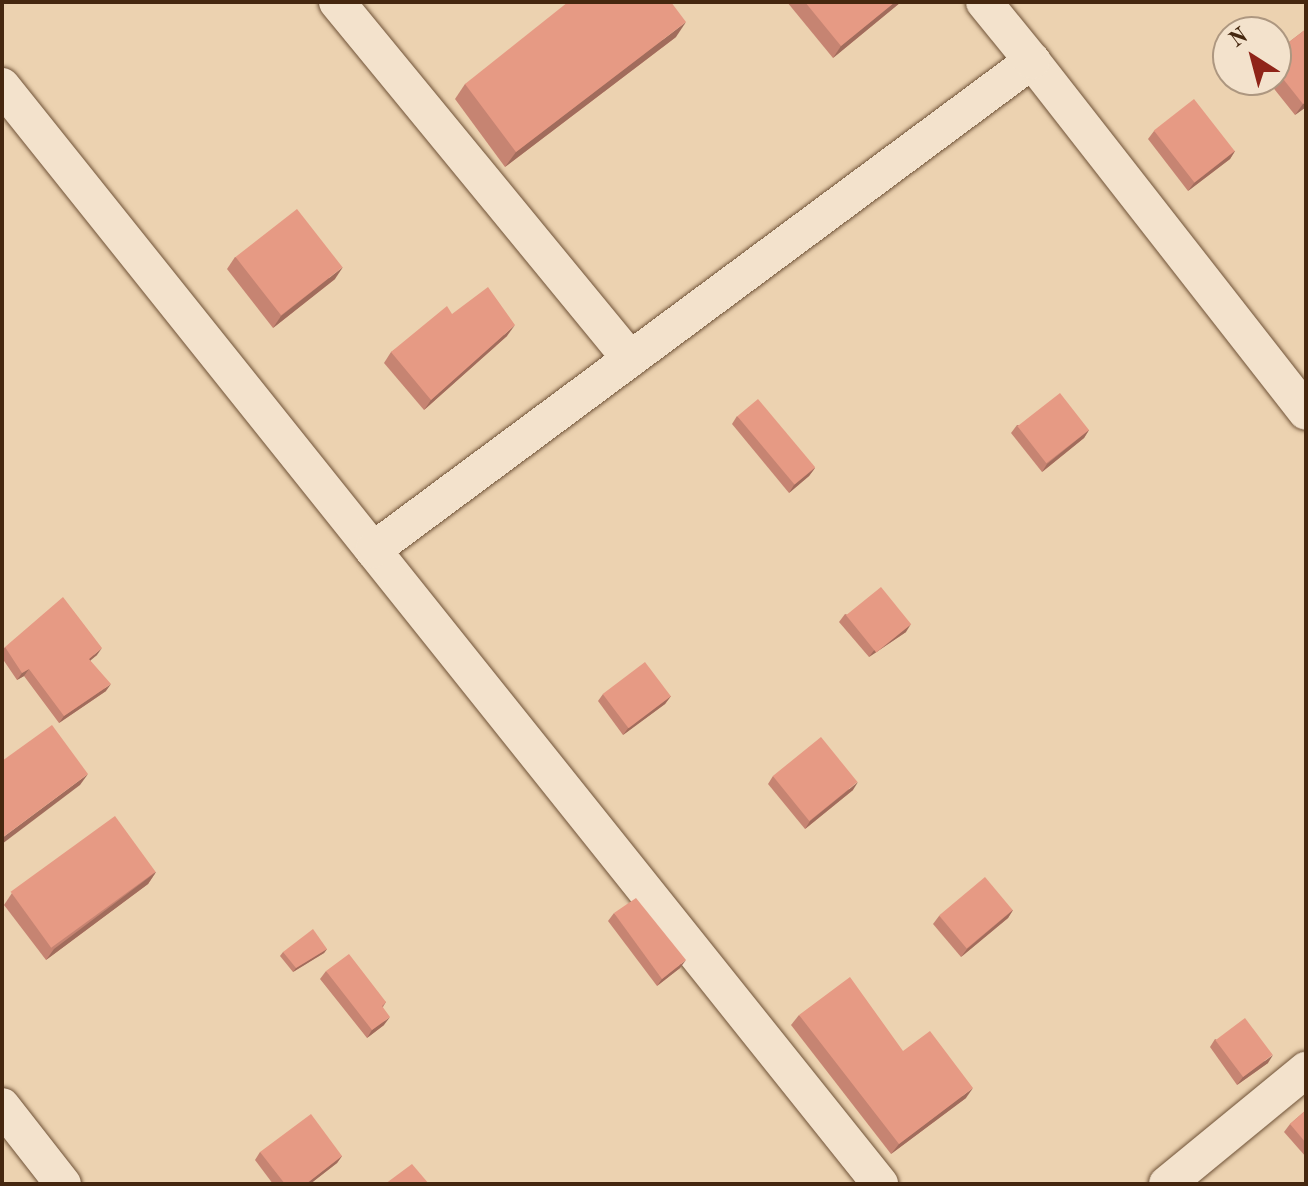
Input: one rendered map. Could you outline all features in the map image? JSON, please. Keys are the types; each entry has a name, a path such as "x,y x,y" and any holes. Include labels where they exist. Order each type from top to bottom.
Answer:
{"street":[{"path":"337,2 630,359"},
{"path":"984,2 1306,412"},
{"path":"373,550 1032,61"},
{"path":"2,86 880,1184"},
{"path":"1180,1180 1306,1070"},
{"path":"2,1106 63,1184"}],"building":[{"path":"568,2 671,2 686,22 516,152 465,84"},
{"path":"805,2 895,2 841,46"},
{"path":"1306,29 1306,102 1303,104 1292,90 1292,40"},
{"path":"1194,99 1235,151 1194,182 1154,130"},
{"path":"297,209 343,267 281,315 236,257"},
{"path":"488,287 515,325 431,400 391,352 447,306 452,314"},
{"path":"1060,393 1089,430 1046,463 1017,426"},
{"path":"758,399 815,467 795,485 737,416"},
{"path":"881,587 911,624 876,653 846,615"},
{"path":"63,597 102,648 89,659 111,684 64,716 29,669 22,673 5,647"},
{"path":"645,662 671,696 629,728 603,694"},
{"path":"52,725 88,774 2,838 2,761"},
{"path":"821,737 858,782 809,821 773,776"},
{"path":"115,816 156,872 51,948 11,892"},
{"path":"985,877 1013,910 967,949 939,916"},
{"path":"636,898 686,960 662,979 614,913"},
{"path":"313,929 327,949 296,968 283,952"},
{"path":"349,954 386,1002 382,1006 390,1017 372,1030 326,971"},
{"path":"850,977 903,1051 930,1031 973,1088 899,1144 799,1015"},
{"path":"1245,1018 1273,1055 1243,1077 1215,1040"},
{"path":"1306,1110 1306,1143 1290,1124"},
{"path":"311,1114 342,1156 306,1184 285,1184 260,1152"},
{"path":"412,1164 429,1184 385,1184"}]}
